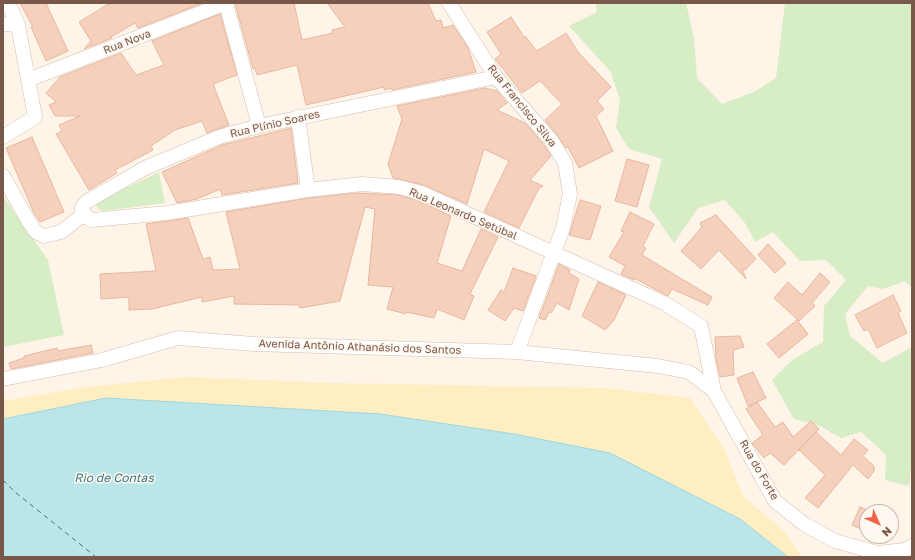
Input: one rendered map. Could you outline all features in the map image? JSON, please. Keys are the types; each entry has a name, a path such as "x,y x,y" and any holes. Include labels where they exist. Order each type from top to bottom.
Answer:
{"street":[{"path":"3,137 35,117 18,25 8,3"},
{"path":"226,3 259,126"},
{"name":"Rua Nova","path":"28,80 226,3"},
{"name":"Rua Francisco Silva","path":"449,3 496,77 551,140 565,163 570,194 563,228 517,352"},
{"path":"3,24 18,25"},
{"name":"Rua Plínio Soares","path":"86,217 82,207 86,202 145,168 219,137 298,117 496,77"},
{"path":"298,117 308,190"},
{"path":"3,176 29,222 36,232 44,236 61,232 86,217"},
{"name":"Rua Leonardo Setúbal","path":"86,217 167,213 308,190 362,184 399,187 422,193 664,303 701,326 714,391"},
{"name":"Avenida Antônio Athanásio dos Santos","path":"3,379 102,360 178,338 254,344 517,352 658,366 689,372 714,391"},
{"name":"Rua do Forte","path":"714,391 775,501 804,524 835,541 878,553 905,550 912,546"}],"green space":[{"path":"595,3 686,3 694,38 697,78 722,104 754,92 776,78 785,3 912,3 912,288 905,281 883,289 868,286 845,314 850,336 883,363 912,347 912,461 909,486 885,480 886,455 861,432 841,438 820,426 794,419 772,380 792,360 823,342 824,306 846,280 826,260 800,261 773,232 755,242 745,223 725,200 698,208 674,243 649,207 662,159 629,149 616,128 620,99 610,71 569,26 597,12"},
{"path":"159,172 165,203 103,211 98,209 96,205 103,199"},
{"path":"3,196 48,260 64,335 3,347"}],"sand":[{"path":"187,377 330,383 605,388 690,398 724,449 743,496 785,532 801,556 788,557 740,519 610,453 514,434 379,414 106,398 3,419 3,401 86,387"}],"water":[{"name":"Rio de Contas","path":"106,398 380,414 514,434 610,453 740,519 788,557 3,557 3,419"}],"building":[{"path":"20,3 46,3 68,51 46,61 31,27 33,27"},
{"path":"110,3 203,3 138,28 135,23 111,37 112,38 84,49 91,41 79,22"},
{"path":"235,3 294,3 302,40 333,33 332,30 345,27 327,3 428,3 436,21 441,20 443,28 453,25 468,48 476,72 392,90 391,88 384,90 384,87 306,105 297,65 257,75 255,68 253,69"},
{"path":"220,14 237,75 213,84 229,125 207,133 202,121 175,130 151,146 153,150 115,170 117,173 89,190 56,134 62,131 59,125 80,116 55,116 49,105 56,102 46,93 60,77 121,53 136,75 164,65 152,41"},
{"path":"511,17 524,37 525,36 537,51 566,33 578,52 611,87 597,101 604,109 596,116 613,151 579,168 568,147 566,148 545,120 562,104 540,81 522,93 495,59 501,54 487,32"},
{"path":"485,88 497,91 507,103 497,110 525,123 544,145 551,156 530,180 543,186 539,188 519,228 484,212 509,161 484,149 467,204 424,185 393,178 388,164 402,119 397,106"},
{"path":"291,128 298,183 222,195 220,189 197,199 177,203 162,172 222,145"},
{"path":"32,137 64,212 40,222 34,213 6,148"},
{"path":"627,159 649,165 637,207 615,201"},
{"path":"357,193 398,195 419,201 451,216 437,263 462,271 481,229 498,237 470,294 474,296 464,320 437,309 434,318 406,312 406,314 387,309 393,287 368,285 375,209 365,207 340,301 300,308 299,305 234,304 234,296 202,302 202,297 152,309 129,310 129,297 101,299 100,274 156,271 146,224 188,218 203,259 210,257 213,270 240,269 226,212 309,198"},
{"path":"580,200 601,206 590,240 569,235"},
{"path":"630,212 654,224 643,246 646,248 642,255 712,297 708,305 672,289 668,296 634,278 634,280 621,274 625,266 609,257 624,232 621,231"},
{"path":"716,215 756,259 745,270 742,268 746,279 719,250 701,269 681,251 702,227 700,223"},
{"path":"768,244 786,263 775,273 758,255"},
{"path":"559,264 570,270 569,273 579,279 569,310 557,303 551,313 549,312 545,320 539,318"},
{"path":"513,268 536,276 523,311 514,308 505,321 488,310 501,290 504,292"},
{"path":"820,273 830,282 812,303 815,306 799,321 774,298 788,282 802,295"},
{"path":"598,282 626,295 614,320 605,330 582,316"},
{"path":"893,295 901,311 898,313 907,333 877,348 868,329 864,331 855,315"},
{"path":"797,320 808,334 779,358 767,344"},
{"path":"740,336 744,347 733,350 734,375 720,377 716,358 715,337"},
{"path":"91,345 93,353 11,369 9,363 24,358 24,356 57,348 58,351"},
{"path":"753,372 766,398 748,406 737,378"},
{"path":"757,402 775,427 783,422 793,437 811,421 819,429 784,465 770,453 764,458 752,443 763,435 746,409"},
{"path":"816,432 841,455 854,439 868,450 863,456 874,466 874,471 868,479 853,465 818,508 805,498 825,475 799,450"},
{"path":"859,509 859,528 852,525"}],"ferry route":[{"path":"3,480 15,492 96,557"}]}
